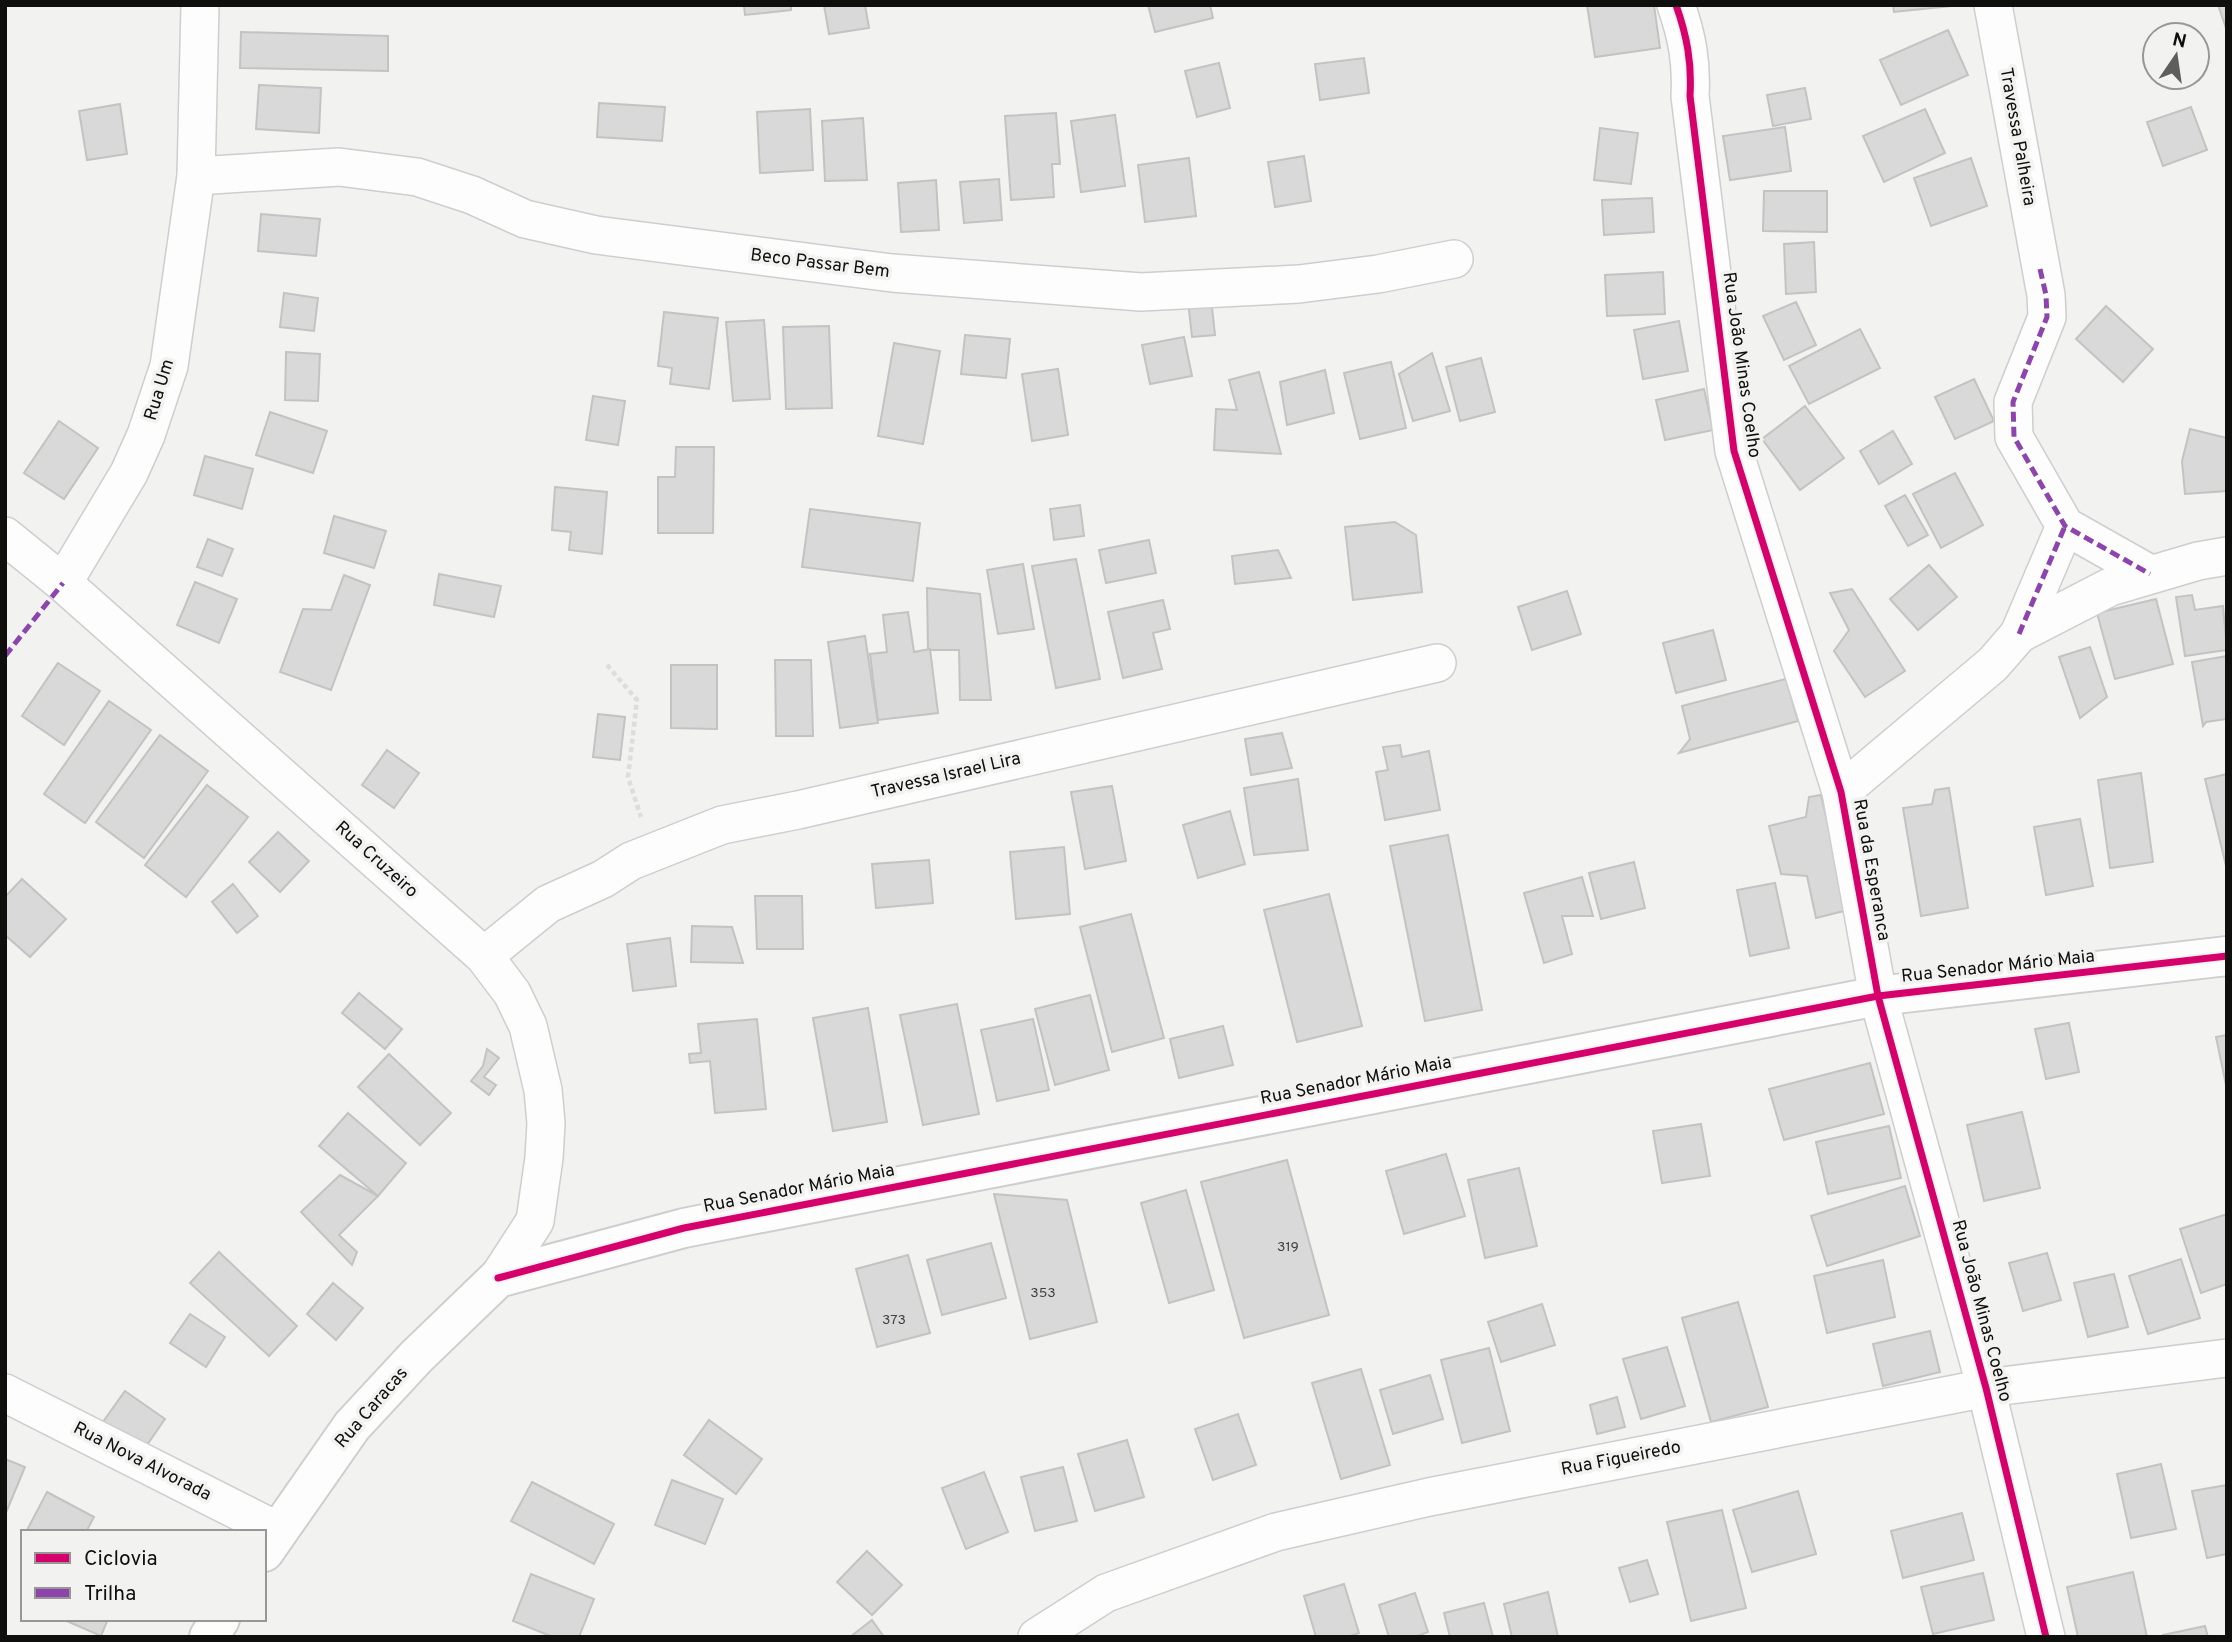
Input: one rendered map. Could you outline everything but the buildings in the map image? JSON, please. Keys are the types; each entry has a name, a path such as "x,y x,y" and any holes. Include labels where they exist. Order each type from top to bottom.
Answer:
{"street":[{"name":"Rua Um","path":"64,583 129,474 146,435 169,366 195,176 200,5"},
{"name":"Rua João Minas Coelho","path":"1676,5 1686,34 1692,67 1690,96 1734,451 1841,792"},
{"name":"Travessa Palheira","path":"1993,5 2048,317 2012,402 2014,437 2066,526"},
{"name":"Beco Passar Bem","path":"195,176 339,167 417,177 472,195 525,219 596,235 892,273 1141,292 1299,284 1378,274 1454,259"},
{"path":"2019,634 2066,526 2150,574"},
{"name":"Rua Cruzeiro","path":"5,536 64,583 484,956 512,993 528,1026 543,1090 546,1124 535,1221 498,1279"},
{"name":"Rua da Esperanca","path":"1878,996 1841,792 1993,664 2019,634 2110,587 2198,561 2227,556"},
{"name":"Travessa Israel Lira","path":"484,956 548,904 603,879 652,851 722,825 811,807 1437,663"},
{"name":"Rua Senador Mário Maia","path":"498,1279 684,1228 1878,996 2227,957"},
{"name":"Rua João Minas Coelho","path":"1878,996 1986,1388 2046,1637"},
{"name":"Rua Caracas","path":"271,1542 352,1426 416,1357 498,1279"},
{"name":"Rua Figueiredo","path":"1037,1637 1106,1593 1276,1532 1443,1494 1986,1388 2227,1358"},
{"name":"Rua Nova Alvorada","path":"5,1393 250,1530"},
{"path":"209,1637 219,1621"}],"path":[{"path":"607,665 637,700 628,777 652,851"}],"marked path":[{"path":"2040,269 2046,295 2047,317 2013,402 2014,437 2065,526 2150,574"},
{"path":"2019,634 2065,526"},
{"path":"5,656 63,583"}],"cycle path":[{"path":"1676,5 1689,61 1690,96 1734,451 1841,792 1878,996 1986,1388 2046,1637"},
{"path":"498,1278 684,1228 1878,996 2227,956"}]}
